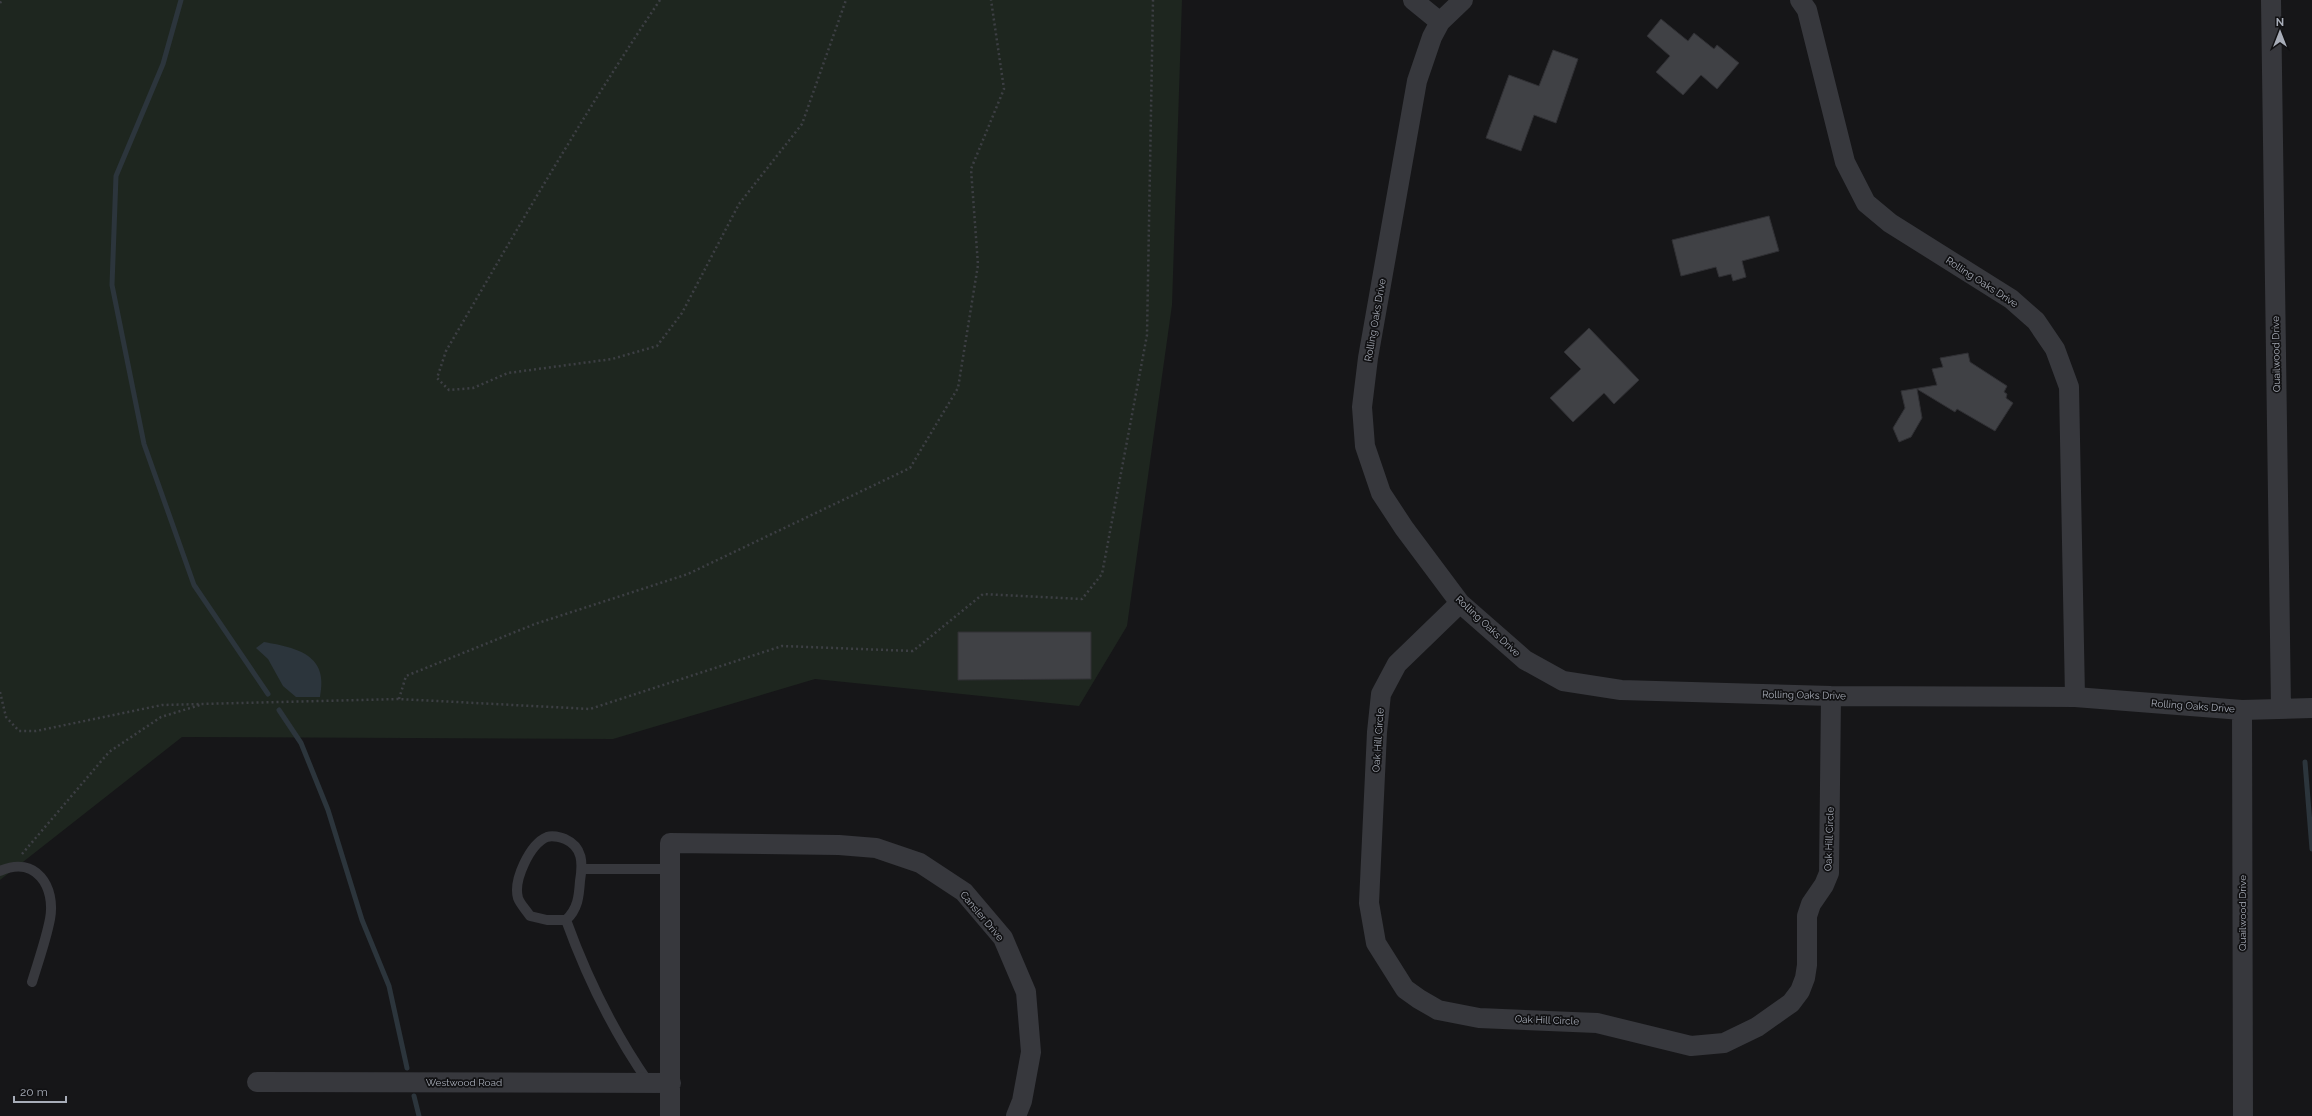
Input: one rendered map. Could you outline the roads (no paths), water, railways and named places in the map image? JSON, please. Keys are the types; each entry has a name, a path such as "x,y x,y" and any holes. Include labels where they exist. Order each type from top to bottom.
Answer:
{"street":[{"path":"1413,0 1440,22"},
{"name":"Rolling Oaks Drive","path":"1463,0 1440,22 1432,37 1417,81 1362,407 1365,446 1381,493 1391,510 1460,603 1525,660 1563,681 1621,690 1831,696 2075,696 2242,710 2312,708"},
{"name":"Rolling Oaks Drive","path":"1800,0 1807,10 1845,162 1866,203 1890,223 2011,298 2036,321 2055,349 2068,387 2075,696"},
{"name":"Quailwood Drive","path":"2271,0 2281,708"},
{"name":"Oak Hill Circle","path":"1460,603 1397,664 1381,694 1371,830 1369,903 1376,943 1405,989 1438,1010 1479,1018 1597,1023 1672,1042 1706,1046 1724,1043 1742,1036 1791,1003 1805,978 1807,916 1812,904 1824,886 1829,873 1831,696"},
{"name":"Quailwood Drive","path":"2242,710 2243,1116"},
{"name":"Cansler Drive","path":"670,869 670,843 839,845 876,848 920,863 964,892 1003,938 1026,992 1031,1052 1022,1101 1016,1116"},
{"path":"670,869 670,1116"},
{"name":"Westwood Road","path":"258,1082 671,1083"}],"lane":[{"path":"548,837 558,837 574,843 580,853 582,869 578,901 574,913 566,920 547,920 530,916 518,898 518,881 526,860 538,843 548,837"},
{"path":"0,871 24,865 35,871 46,883 49,895 51,918 32,982"},
{"path":"582,869 670,869"},
{"path":"566,920 576,947 604,1008 628,1052 649,1083"}],"waterway":[{"path":"181,0 163,64 116,176 112,285 144,444 194,585 268,694"},
{"path":"279,710 301,743 328,810 362,920 389,986 407,1068"},
{"path":"2305,762 2312,849"},
{"path":"414,1096 419,1116"}]}
